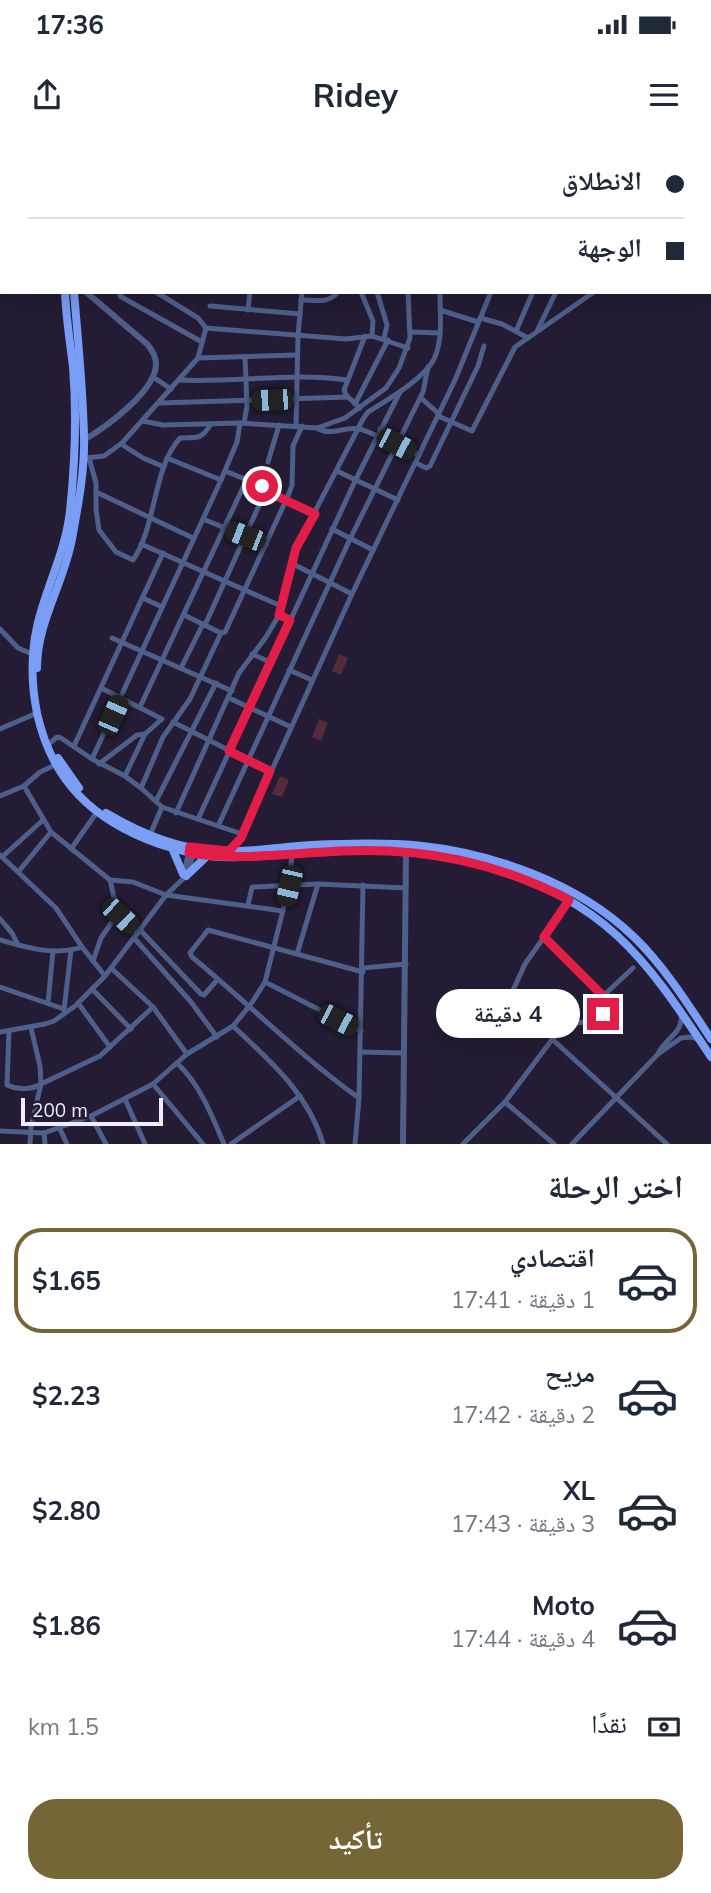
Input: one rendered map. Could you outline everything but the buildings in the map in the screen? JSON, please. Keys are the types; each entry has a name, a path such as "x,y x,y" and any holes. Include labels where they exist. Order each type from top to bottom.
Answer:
{"main road":[{"path":"65,294 77,367 76,443 68,528 48,601 37,660 40,702 50,743 61,764 93,803 124,823 208,856 234,858 406,848"},
{"path":"74,295 77,367 86,458 72,541 36,629 32,654 37,713 47,747 55,765 81,798 97,813 118,826 172,848 229,851 310,845 447,848 552,881 604,912 649,953 696,1025 699,1040 711,1057"},
{"path":"172,848 184,876 208,856"},
{"path":"483,860 549,889 602,921 630,946 681,1012 711,1039"}],"street":[{"path":"84,440 124,412 153,377 156,362 147,344 89,294"},
{"path":"120,294 202,342"},
{"path":"159,294 192,313 206,328 346,340 369,336 386,339 408,348"},
{"path":"248,310 250,294"},
{"path":"141,788 163,737 190,699 221,633 225,632 246,590 292,485 293,446 299,426 297,355 302,294"},
{"path":"302,300 324,301 336,294"},
{"path":"358,406 344,390 369,336 373,321 362,294"},
{"path":"358,406 386,339 387,325 378,294"},
{"path":"317,428 345,418 391,383 408,348 411,332 408,294"},
{"path":"176,813 239,673 279,615 296,548 358,428 368,412 428,367 436,354 440,333 439,294"},
{"path":"229,851 242,836 352,594 439,415 490,294"},
{"path":"516,331 532,294"},
{"path":"537,332 555,294"},
{"path":"421,398 439,415 472,431 514,349 591,294"},
{"path":"210,306 300,314"},
{"path":"440,310 516,331 528,338"},
{"path":"206,328 198,358 143,421 121,444 104,456 86,458 96,479 99,530 108,545 124,557 132,560 136,557 167,458 180,438 198,439 211,424"},
{"path":"411,332 440,333"},
{"path":"416,463 426,468 430,466 478,366 484,346"},
{"path":"198,358 297,355"},
{"path":"92,760 237,442 247,401 245,357"},
{"path":"218,826 329,583 421,398 426,386 428,367"},
{"path":"179,380 316,376 347,380"},
{"path":"153,377 171,389"},
{"path":"198,819 332,529 400,390"},
{"path":"160,402 348,397"},
{"path":"143,421 163,425 242,423 299,426 325,432 358,428 377,436"},
{"path":"268,462 279,425"},
{"path":"380,429 419,455"},
{"path":"121,444 164,467"},
{"path":"167,458 221,480"},
{"path":"225,471 264,487 266,491 315,514"},
{"path":"337,471 398,500"},
{"path":"140,707 247,479"},
{"path":"181,668 204,625 266,491"},
{"path":"96,492 193,538"},
{"path":"203,519 266,545"},
{"path":"332,529 373,550"},
{"path":"141,544 281,606"},
{"path":"74,746 163,553"},
{"path":"292,564 352,594"},
{"path":"143,598 162,607"},
{"path":"184,615 221,633"},
{"path":"279,615 290,620"},
{"path":"0,630 18,648 32,654"},
{"path":"112,638 232,691"},
{"path":"252,654 270,662"},
{"path":"289,670 312,680"},
{"path":"156,801 216,683"},
{"path":"102,688 162,719 145,734 125,776"},
{"path":"229,698 290,727"},
{"path":"0,729 37,713"},
{"path":"173,722 270,771"},
{"path":"99,764 136,735 145,734"},
{"path":"50,743 58,737 92,760 125,776 162,807 242,836"},
{"path":"0,796 24,786 40,772 55,765"},
{"path":"24,786 51,832 110,880 133,882 166,895 283,911"},
{"path":"150,835 162,807"},
{"path":"71,849 97,813"},
{"path":"43,820 1,856 56,908 105,976"},
{"path":"19,871 51,832"},
{"path":"242,836 243,851"},
{"path":"403,1144 406,848"},
{"path":"0,1032 31,1028 78,1003 105,976 166,895 184,876 192,850"},
{"path":"0,1131 44,1133 91,1116 153,1084 187,1054 233,1026 265,982 289,886 292,854"},
{"path":"110,880 118,913 201,994 204,995 218,979"},
{"path":"248,905 251,888 318,884 406,888"},
{"path":"297,954 318,884"},
{"path":"355,1144 363,970 363,885"},
{"path":"556,1032 513,1002 510,996 520,972 569,900"},
{"path":"93,961 101,939 118,913"},
{"path":"0,919 12,933 18,946"},
{"path":"359,1098 328,1075 190,955 206,930 363,970 406,964"},
{"path":"137,933 217,1037"},
{"path":"463,1144 505,1102 556,1032 571,1023 600,1017 606,1006 603,996 544,937"},
{"path":"0,940 18,946 53,951 82,947"},
{"path":"64,1012 71,950"},
{"path":"48,1003 53,951"},
{"path":"111,968 153,1007 187,1054"},
{"path":"603,996 634,968"},
{"path":"265,982 361,1031"},
{"path":"0,987 48,1003 64,1012"},
{"path":"92,989 131,1029"},
{"path":"78,1003 110,1048"},
{"path":"9,1031 7,1085 28,1088 93,1060 110,1048 153,1007"},
{"path":"658,1054 680,1028 681,1012"},
{"path":"233,1026 272,1063 300,1096 314,1119 323,1144"},
{"path":"30,1144 30,1132 41,1084 40,1066 31,1028"},
{"path":"552,1038 667,1144"},
{"path":"572,1144 658,1054 681,1038 699,1040"},
{"path":"360,1052 402,1053"},
{"path":"177,1063 202,1094 224,1144"},
{"path":"153,1084 203,1144"},
{"path":"231,1144 300,1096"},
{"path":"125,1099 145,1144"},
{"path":"505,1102 555,1144"},
{"path":"91,1116 106,1144"},
{"path":"60,1129 67,1144"},
{"path":"44,1133 45,1144"}],"shaded area":[{"path":"339,654 348,658 341,675 332,671"},
{"path":"319,719 328,723 321,741 312,737"},
{"path":"280,776 289,780 282,797 272,794"}],"route":[{"path":"262,486 266,491 315,514 296,548 279,615 290,620 229,751 270,771 241,838 229,851 190,847 189,853 234,858 348,851 424,853 465,859 527,880 569,900 544,937 603,996 606,1002 603,1014"}]}
